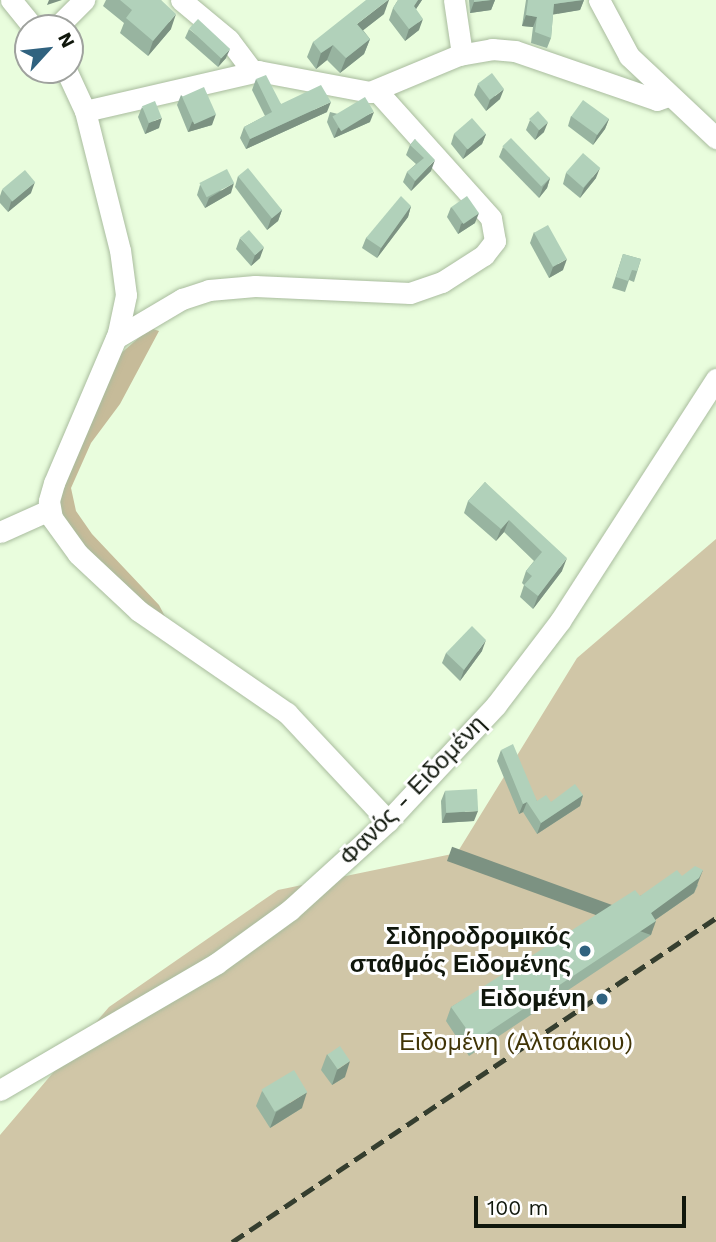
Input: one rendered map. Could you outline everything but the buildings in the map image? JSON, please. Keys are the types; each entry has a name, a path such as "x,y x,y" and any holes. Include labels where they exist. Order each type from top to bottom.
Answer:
{"street":[{"path":"11,0 22,14"},
{"path":"70,14 84,0"},
{"path":"454,0 462,54"},
{"path":"599,0 629,56 668,96 716,138"},
{"path":"192,3 243,56 253,72"},
{"path":"85,111 253,72 377,91 462,54 492,49 515,51 657,100 668,96"},
{"path":"72,84 85,111 125,275 124,312 116,338 61,463 49,510 66,540 112,587 161,627 275,704 388,821"},
{"path":"116,338 182,299 209,290 255,286 410,293 442,282 484,255 495,241 491,218 377,91"},
{"name":"Φανός - Ειδομένη","path":"0,1090 217,963 290,910 388,821 496,705 560,621 665,464 716,379"},
{"path":"0,533 49,510"}],"green space":[{"name":"Ειδομένη (Αλτσάκιου)","path":"716,539 716,1242 0,1242 0,1135 109,1007 278,890 457,853 577,658"}],"shaded area":[{"path":"150,328 159,331 120,404 91,443 71,488 76,511 92,534 159,605 172,630 59,522 59,484 119,355"}],"railway":[{"path":"232,1242 716,918"}],"place":[{"name":"Σιδηροδρομικός σταθμός Ειδομένης","path":"585,951"},
{"name":"Ειδομένη","path":"602,999"}]}
